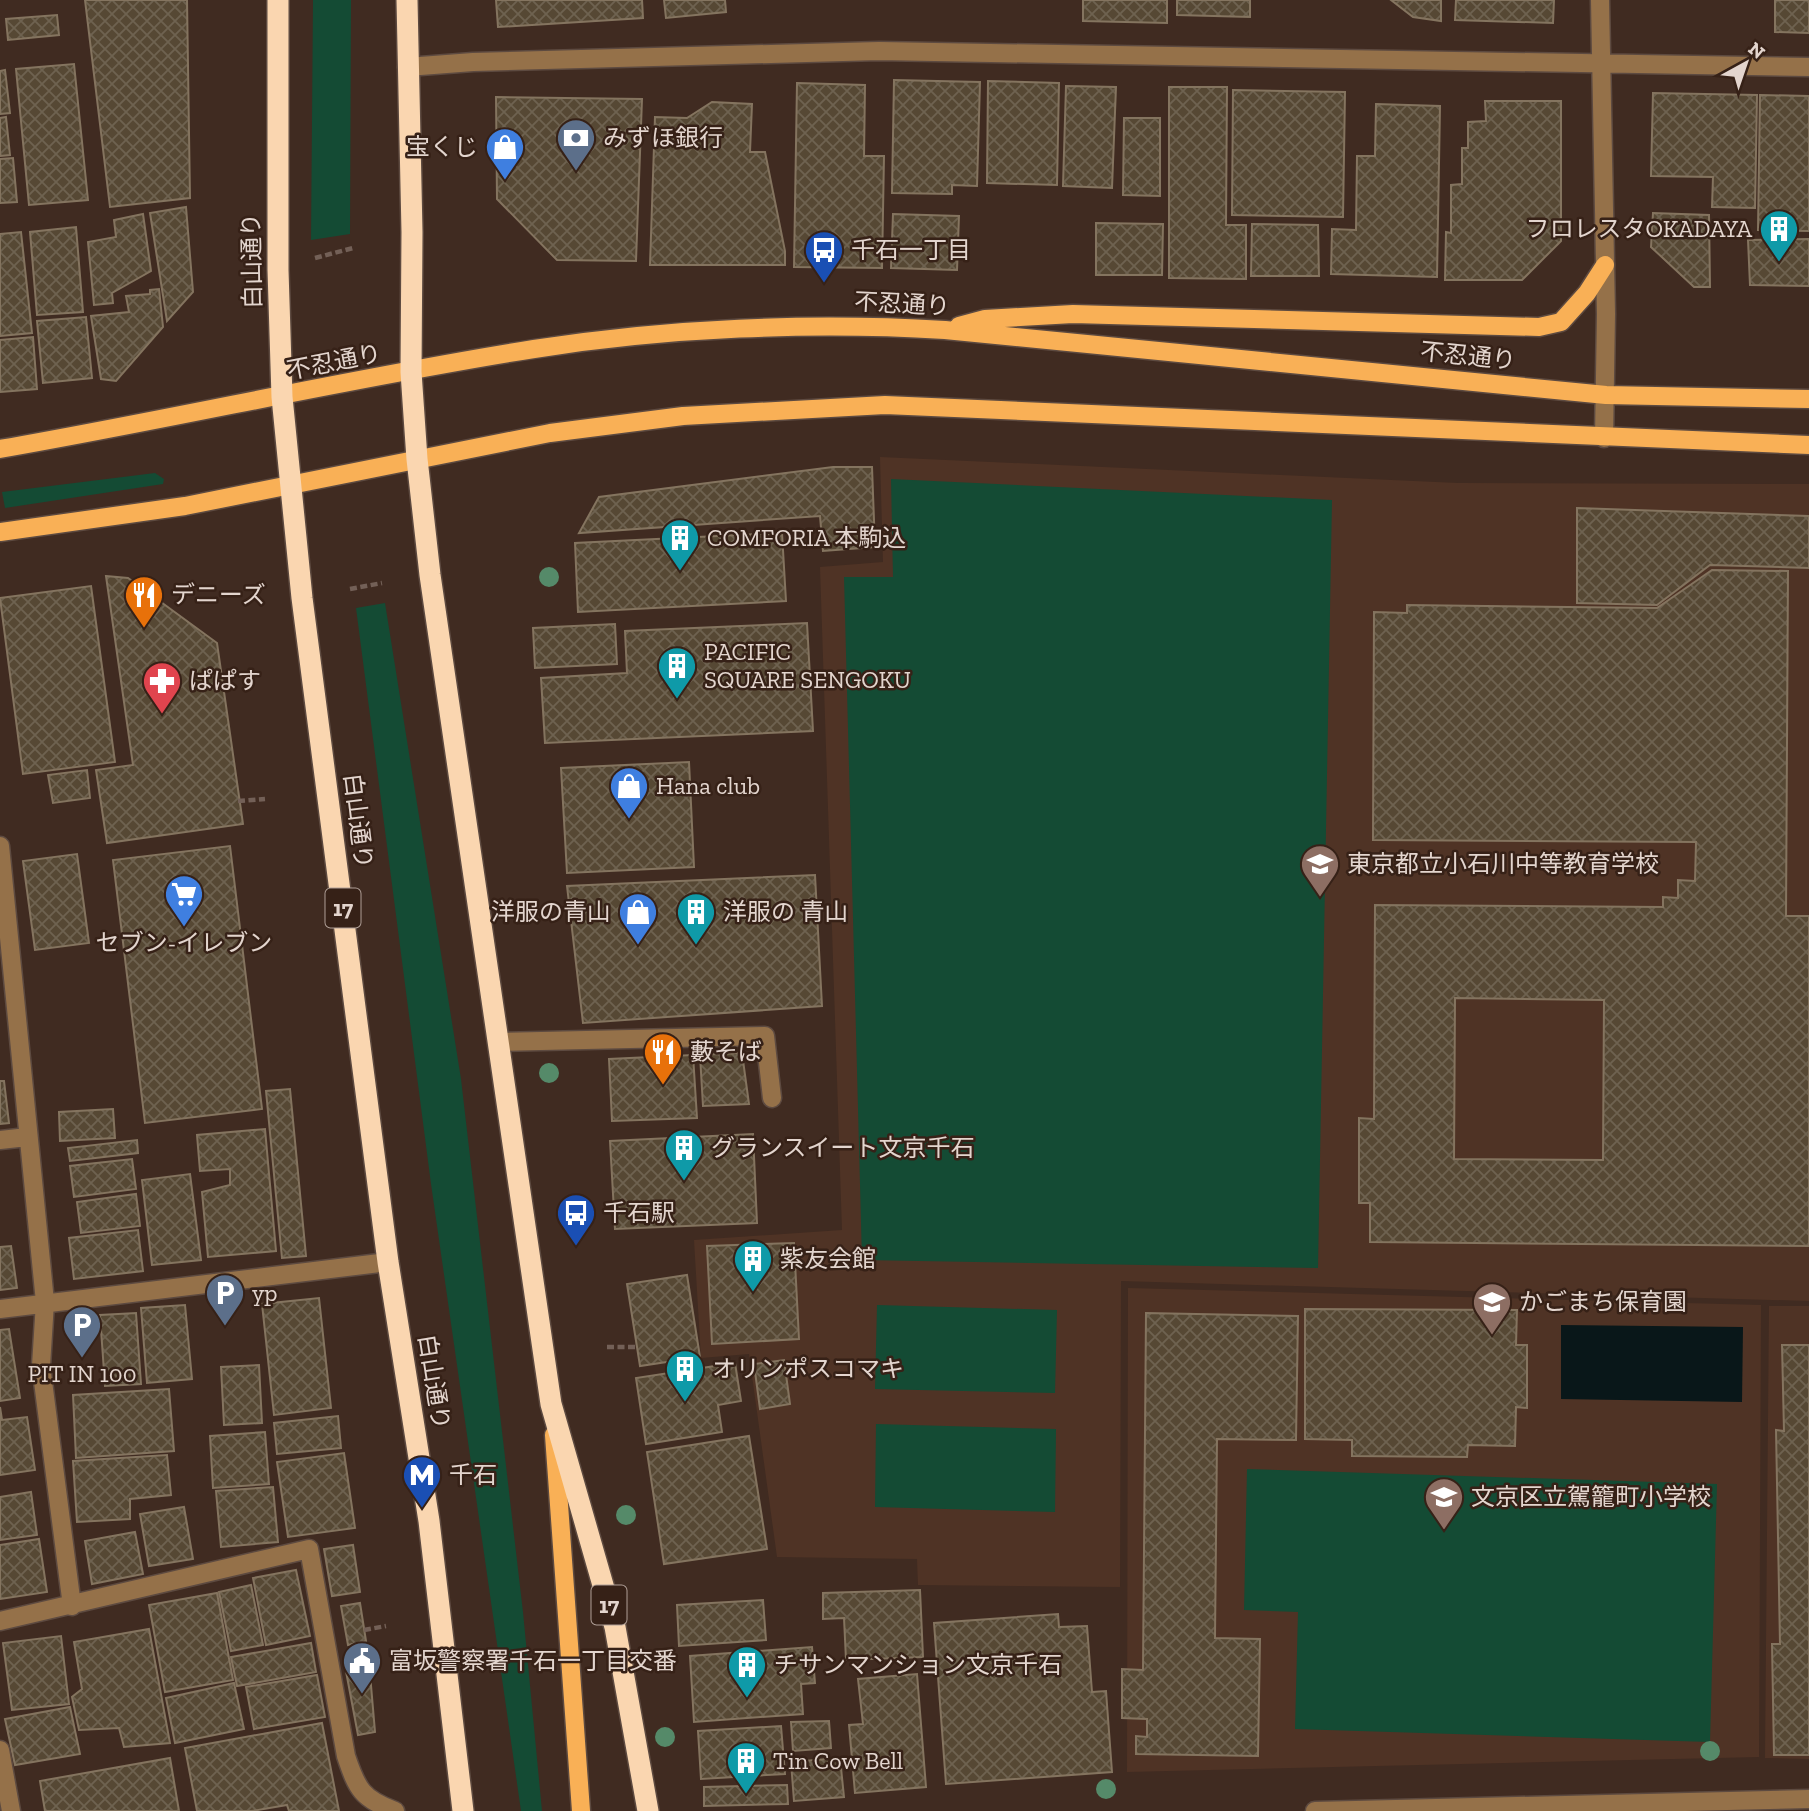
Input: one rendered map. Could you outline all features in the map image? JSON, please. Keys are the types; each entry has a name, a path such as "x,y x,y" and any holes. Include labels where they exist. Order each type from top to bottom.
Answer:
{"highway":[{"name":"白山通り","path":"278,0 278,270 282,397 290,485 302,598 388,1262 429,1521 463,1811"},
{"name":"17","path":"407,0 412,232 411,372 417,459 432,587 551,1404 615,1627 648,1811"}],"main road":[{"path":"945,330 985,319 1073,314 1539,327 1560,322 1587,293 1605,265"},
{"name":"不忍通り","path":"0,449 537,349 670,335 858,325 945,330 1606,394 1809,399"},
{"path":"0,532 185,506 550,433 683,416 885,405 1809,445"},
{"path":"551,1404 581,1811"}],"street":[{"path":"1600,0 1605,265 1604,438"},
{"path":"407,67 473,61 879,51 1809,67"},
{"path":"0,846 27,1137 46,1302 41,1366 72,1606"},
{"path":"498,1042 765,1036 772,1098"},
{"path":"0,1140 27,1137"},
{"path":"0,1309 388,1262"},
{"path":"0,1621 309,1549 346,1756 355,1784 371,1802 395,1811"},
{"path":"0,1756 10,1811"},
{"path":"1315,1811 1809,1799"}],"path":[{"path":"311,259 353,248"},
{"path":"350,589 382,583"},
{"path":"238,801 265,799"},
{"path":"607,1347 637,1348"},
{"path":"364,1630 386,1626"}],"shaded area":[{"name":"東京都立小石川中等教育学校","path":"880,457 1458,483 1809,484 1809,1301 1121,1281 1120,1587 918,1585 917,1559 777,1557 749,1354 701,1358 694,1240 842,1230 820,567 883,562"},
{"name":"文京区立駕籠町小学校","path":"1128,1288 1761,1305 1759,1757 1127,1772"},
{"path":"1769,1306 1809,1306 1809,1759 1765,1758"},
{"path":"1561,1325 1743,1327 1742,1402 1561,1399"}],"green space":[{"path":"313,0 351,0 350,234 311,240"},
{"path":"155,473 164,479 163,484 5,508 2,492"},
{"path":"891,479 1332,500 1318,1268 862,1260 844,577 893,577"},
{"path":"385,603 461,1079 523,1612 542,1811 521,1811 431,1184 356,608"},
{"path":"877,1305 1057,1310 1055,1393 875,1389"},
{"path":"876,1424 1056,1429 1055,1512 875,1507"},
{"path":"1247,1469 1717,1484 1710,1742 1295,1729 1298,1612 1244,1610"}],"building":[{"path":"85,0 187,0 190,198 110,207"},
{"path":"496,0 642,0 643,18 498,27"},
{"path":"664,0 725,0 726,12 666,18"},
{"path":"1083,0 1167,0 1167,23 1083,21"},
{"path":"1177,0 1250,0 1250,17 1177,15"},
{"path":"1391,0 1441,0 1441,21 1413,17"},
{"path":"1456,0 1554,0 1553,23 1455,20"},
{"path":"1775,0 1809,0 1809,33 1775,32"},
{"path":"57,15 59,35 8,40 6,19"},
{"path":"74,64 88,200 29,205 16,69"},
{"path":"5,70 10,113 0,114 0,71"},
{"path":"894,80 980,82 977,186 952,185 952,194 892,193"},
{"path":"988,81 1059,83 1057,185 987,183"},
{"path":"797,83 865,85 864,156 884,156 882,268 794,267"},
{"path":"1066,86 1116,87 1112,188 1063,186"},
{"path":"1169,87 1227,87 1226,225 1246,225 1246,279 1169,278"},
{"path":"1233,90 1345,92 1343,217 1232,215"},
{"path":"1653,93 1757,95 1755,208 1712,207 1713,177 1651,176"},
{"path":"1760,95 1809,96 1809,231 1758,230"},
{"path":"496,97 642,99 636,261 557,260 497,199"},
{"path":"1485,101 1561,101 1561,241 1522,280 1445,280 1446,232 1451,233 1451,185 1462,184 1462,148 1468,148 1468,122 1486,121"},
{"path":"712,102 752,104 750,152 765,152 785,251 785,265 650,265 655,117 687,118"},
{"path":"1376,104 1440,106 1437,277 1331,274 1332,229 1356,230 1357,156 1375,156"},
{"path":"6,117 10,155 0,156 0,118"},
{"path":"1124,118 1160,118 1160,196 1123,195"},
{"path":"13,158 17,202 0,203 0,159"},
{"path":"186,207 193,292 167,321 150,213"},
{"path":"1653,213 1709,215 1710,287 1694,287 1651,247"},
{"path":"143,214 151,271 112,293 113,303 94,305 88,242 116,237 114,220"},
{"path":"893,214 959,216 957,270 891,268"},
{"path":"1096,223 1163,224 1162,275 1096,275"},
{"path":"1252,224 1318,225 1319,276 1251,276"},
{"path":"76,227 83,312 37,315 30,232"},
{"path":"21,232 32,333 0,336 0,234"},
{"name":"フロレスタOKADAYA","path":"1809,239 1809,286 1750,285 1748,240"},
{"path":"159,289 163,327 116,381 101,379 91,316 129,312 126,296 150,294 150,290"},
{"path":"86,317 92,378 43,383 37,321"},
{"path":"33,337 37,389 0,392 0,340"},
{"path":"833,467 872,467 875,547 823,551 820,516 579,533 599,497"},
{"path":"1577,508 1809,516 1809,568 1710,565 1657,605 1577,603"},
{"name":"COMFORIA 本駒込","path":"782,533 786,601 578,612 575,543"},
{"path":"1712,570 1788,571 1786,916 1809,916 1809,1246 1370,1242 1370,1203 1359,1203 1359,1118 1374,1119 1375,905 1663,907 1663,897 1678,898 1678,880 1695,881 1696,842 1373,840 1374,612 1407,613 1407,605 1657,608","holes":["1455,998 1604,1000 1603,1160 1454,1159"]},
{"path":"106,576 128,578 217,643 243,824 107,843 96,770 133,765"},
{"path":"91,586 115,762 23,774 0,598"},
{"name":"PACIFIC SQUARE SENGOKU","path":"807,623 813,731 545,743 541,678 627,673 625,631"},
{"path":"615,624 617,664 535,668 533,628"},
{"path":"689,762 694,867 567,873 561,768"},
{"path":"87,770 90,798 53,803 48,775"},
{"path":"230,846 262,1109 145,1123 113,860"},
{"path":"77,854 89,943 35,950 23,861"},
{"name":"洋服の 青山","path":"815,875 822,1006 583,1023 567,886"},
{"path":"742,1053 749,1104 703,1106 700,1055"},
{"path":"693,1055 697,1118 612,1121 609,1059"},
{"path":"0,1081 4,1081 9,1123 0,1124"},
{"path":"290,1089 306,1256 282,1258 266,1091"},
{"path":"113,1109 115,1138 60,1141 59,1112"},
{"path":"265,1129 276,1251 208,1257 202,1192 230,1185 230,1169 200,1171 197,1135"},
{"name":"グランスイート文京千石","path":"753,1134 757,1223 615,1229 610,1141"},
{"path":"137,1140 138,1153 70,1161 68,1148"},
{"path":"132,1159 136,1189 74,1197 70,1166"},
{"path":"190,1174 201,1260 152,1265 142,1180"},
{"path":"136,1194 140,1226 81,1233 77,1202"},
{"path":"138,1230 143,1271 74,1279 69,1238"},
{"name":"紫友会館","path":"794,1243 799,1339 712,1344 707,1246"},
{"path":"11,1246 17,1288 0,1290 0,1247"},
{"path":"687,1275 700,1357 640,1366 627,1284"},
{"path":"319,1298 331,1408 274,1415 262,1304"},
{"path":"185,1305 192,1379 147,1383 141,1308"},
{"path":"1305,1309 1517,1310 1516,1345 1527,1345 1527,1408 1516,1407 1515,1446 1468,1445 1467,1457 1352,1456 1352,1440 1305,1439"},
{"path":"136,1313 141,1384 105,1386 100,1315"},
{"path":"1146,1313 1298,1316 1296,1440 1217,1439 1215,1638 1260,1639 1258,1756 1136,1754 1136,1736 1147,1737 1147,1719 1122,1718 1122,1669 1143,1670"},
{"path":"9,1329 20,1398 0,1401 0,1330"},
{"path":"1782,1345 1809,1345 1809,1755 1774,1755 1772,1644 1780,1644 1776,1430 1784,1431"},
{"path":"784,1360 790,1404 760,1409 754,1364"},
{"name":"オリンポスコマキ","path":"735,1363 741,1401 718,1405 722,1432 646,1444 636,1378"},
{"path":"259,1365 262,1423 224,1425 221,1367"},
{"path":"169,1389 174,1451 76,1458 73,1395"},
{"path":"0,1407 2,1420 27,1417 35,1470 0,1475"},
{"path":"338,1416 341,1448 277,1454 274,1423"},
{"path":"265,1432 269,1484 213,1488 210,1436"},
{"path":"749,1436 767,1549 664,1564 647,1452"},
{"path":"344,1453 355,1528 288,1537 277,1462"},
{"path":"167,1455 171,1495 130,1499 130,1519 77,1522 73,1461"},
{"path":"273,1487 278,1542 221,1547 216,1491"},
{"path":"31,1492 37,1535 0,1540 0,1497"},
{"path":"184,1507 193,1559 149,1566 140,1514"},
{"path":"135,1532 143,1574 92,1584 85,1541"},
{"path":"39,1539 47,1592 0,1599 0,1545"},
{"path":"353,1545 360,1592 332,1596 324,1549"},
{"path":"296,1570 310,1636 266,1645 253,1578"},
{"path":"251,1585 263,1645 231,1651 219,1592"},
{"path":"920,1590 923,1657 846,1660 844,1618 823,1619 823,1593"},
{"path":"217,1593 233,1680 165,1692 149,1605"},
{"path":"763,1600 766,1640 679,1646 677,1605"},
{"path":"360,1603 366,1641 348,1645 341,1606"},
{"path":"1058,1614 1059,1627 1087,1626 1092,1692 1106,1691 1112,1772 946,1784 934,1623"},
{"path":"149,1629 170,1743 124,1747 119,1728 79,1730 72,1697 82,1689 74,1642"},
{"path":"61,1636 69,1704 12,1710 3,1643"},
{"path":"311,1643 316,1672 237,1686 231,1657"},
{"name":"チサンマンション文京千石","path":"812,1647 815,1683 801,1684 803,1714 694,1722 690,1656"},
{"path":"369,1662 375,1732 358,1735 345,1666"},
{"path":"917,1674 926,1787 855,1793 849,1725 863,1724 858,1679"},
{"path":"317,1675 325,1717 254,1729 246,1687"},
{"path":"234,1683 244,1729 175,1743 166,1698"},
{"path":"70,1707 80,1754 15,1765 5,1719"},
{"path":"829,1721 831,1748 793,1751 791,1722"},
{"path":"322,1723 339,1811 289,1811 287,1805 252,1811 197,1811 185,1748"},
{"path":"781,1726 785,1774 701,1779 698,1731"},
{"path":"170,1758 179,1811 45,1811 40,1781"},
{"path":"840,1758 844,1797 794,1801 791,1762"},
{"name":"Tin Cow Bell","path":"787,1785 788,1804 704,1806 704,1787"}],"place":[{"name":"みずほ銀行","path":"576,172"},
{"name":"宝くじ","path":"505,181"},
{"name":"フロレスタOKADAYA","path":"1779,263"},
{"name":"千石一丁目","path":"824,284"},
{"name":"COMFORIA 本駒込","path":"680,572"},
{"name":"デニーズ","path":"144,629"},
{"name":"PACIFIC SQUARE SENGOKU","path":"677,700"},
{"name":"ぱぱす","path":"162,715"},
{"name":"Hana club","path":"629,820"},
{"name":"東京都立小石川中等教育学校","path":"1320,898"},
{"name":"セブン-イレブン","path":"184,928"},
{"name":"洋服の青山","path":"638,946"},
{"name":"洋服の 青山","path":"696,946"},
{"name":"藪そば","path":"663,1086"},
{"name":"グランスイート文京千石","path":"684,1182"},
{"name":"千石駅","path":"576,1247"},
{"name":"紫友会館","path":"753,1293"},
{"name":"yp","path":"225,1327"},
{"name":"かごまち保育園","path":"1492,1336"},
{"name":"PIT IN 100","path":"82,1359"},
{"name":"オリンポスコマキ","path":"685,1403"},
{"name":"千石","path":"422,1509"},
{"name":"文京区立駕籠町小学校","path":"1444,1531"},
{"name":"富坂警察署千石一丁目交番","path":"362,1695"},
{"name":"チサンマンション文京千石","path":"747,1699"},
{"name":"Tin Cow Bell","path":"746,1795"}]}
